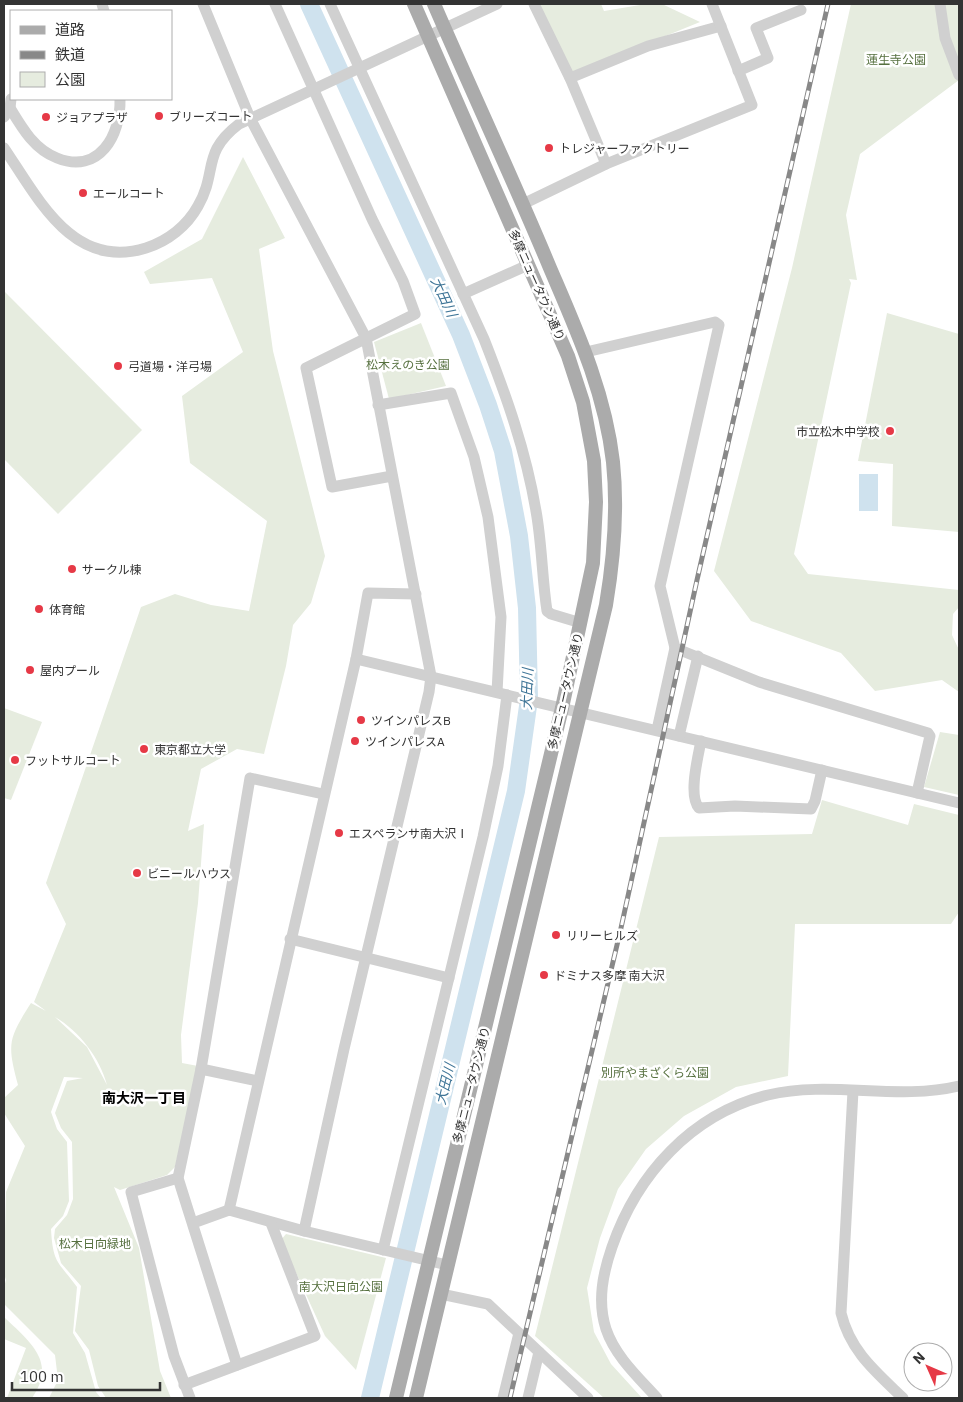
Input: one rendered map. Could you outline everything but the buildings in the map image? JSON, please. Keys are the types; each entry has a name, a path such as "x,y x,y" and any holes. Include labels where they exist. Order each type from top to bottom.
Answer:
{"main road":[{"name":"多摩ニュータウン通り","path":"396,1398 562,708 593,563 596,522 596,482 592,442 584,402 568,356 414,4"},
{"name":"多摩ニュータウン通り","path":"416,1398 606,605 616,512 613,460 605,415 586,352 523,204 434,4"}],"street":[{"path":"202,4 250,118 366,338 431,676 429,692 304,1231"},
{"path":"275,4 372,219 403,281 415,314 306,368 332,487 392,476"},
{"path":"330,4 355,69 463,294 502,384 519,438 536,510 548,610 551,614 581,623"},
{"path":"4,148 48,212 71,236 84,244 106,251 132,252 152,246 171,237 192,216 207,187 212,159 218,144 229,132 250,118 497,4"},
{"path":"534,4 570,78 606,164"},
{"path":"523,204 606,164 752,105 712,4"},
{"path":"940,4 945,38 959,75"},
{"path":"738,71 768,58 756,28 800,10"},
{"path":"570,78 648,46 721,26"},
{"path":"8,108 31,140 57,158 71,162 85,160 99,154 110,143 117,127 120,100"},
{"path":"463,294 528,265"},
{"path":"586,352 715,322 719,326 660,586 675,648 657,730"},
{"path":"378,405 451,393 474,457 488,517 501,617 506,694 498,766 485,828 387,1251"},
{"path":"229,1210 323,794 356,659 368,593 416,594"},
{"path":"675,648 760,682 928,732 930,736 917,793"},
{"path":"679,736 698,656"},
{"path":"356,659 959,803"},
{"path":"701,741 695,776 695,801 699,808 735,806 811,809 815,801 822,770"},
{"path":"237,1365 178,1178 201,1069 250,778 323,794"},
{"path":"290,939 449,978"},
{"path":"201,1069 258,1081"},
{"path":"657,1398 618,1352 606,1329 602,1294 604,1273 618,1229 638,1190 658,1164 676,1146 705,1124 734,1108 765,1096 825,1088 853,1091 917,1092 959,1086"},
{"path":"853,1091 841,1313 845,1328 857,1352 903,1398"},
{"path":"178,1178 131,1192 174,1356 190,1398"},
{"path":"192,1223 229,1210 271,1223 447,1265"},
{"path":"184,1385 315,1336 271,1223"},
{"path":"441,1294 488,1304 588,1398"},
{"path":"503,1398 519,1333"},
{"path":"528,1398 539,1352"}],"green space":[{"path":"539,4 601,4 604,11 646,4 662,4 700,22 572,74"},
{"name":"蓮生寺公園","path":"851,4 959,4 959,80 860,154 846,215 857,280 849,279 851,283 794,554 808,574 959,590 959,607 953,614 952,635 959,650 959,692 942,680 875,691 841,653 751,621 714,571 792,268"},
{"name":"松木日向緑地","path":"243,157 285,238 259,249 273,351 325,556 311,603 293,625 286,666 264,754 237,749 201,769 188,831 204,824 198,903 181,1035 182,1063 198,1066 175,1167 167,1175 120,1190 114,1187 139,1248 160,1371 171,1398 106,1398 98,1386 89,1350 75,1331 81,1286 61,1263 54,1238 55,1229 67,1215 73,1199 72,1142 61,1128 55,1113 67,1081 83,1078 64,1077 51,1112 57,1129 67,1142 69,1201 63,1216 51,1229 53,1249 61,1266 77,1287 73,1333 85,1353 96,1392 101,1398 49,1398 58,1380 55,1355 4,1304 6,1280 4,1274 6,1192 25,1146 4,1113 4,1098 18,1085 12,1060 12,1042 18,1025 31,1003 46,1011 34,1002 66,924 46,883 141,607 175,594 211,605 249,611 267,521 190,463 182,396 243,352 212,278 150,284 144,272 202,239","holes":["55,1017 80,1038 94,1055 107,1085 87,1047"]},
{"path":"4,291 142,430 58,514 4,459"},
{"path":"887,313 959,334 959,532 892,526 893,464 858,461"},
{"name":"松木えのき公園","path":"421,323 446,386 389,399 374,342"},
{"name":"フットサルコート","path":"4,708 42,722 11,800 4,798"},
{"path":"940,732 959,735 959,795 924,787"},
{"name":"別所やまざくら公園","path":"822,800 908,825 914,804 959,815 959,912 951,924 795,924 788,1076 736,1087 684,1116 646,1149 618,1189 600,1238 587,1288 594,1332 611,1364 642,1398 604,1398 535,1336 659,837 812,834"},
{"name":"南大沢日向公園","path":"286,1234 386,1258 356,1370 325,1336 281,1240"},
{"path":"4,1317 31,1344 41,1363 42,1374 32,1398 7,1398 26,1348 4,1339"}],"water":[{"path":"859,474 878,474 878,511 859,511"}],"waterway":[{"name":"大田川","path":"309,4 461,335 488,405 503,451 519,536 527,608 529,699 516,791 370,1398"}],"railway":[{"path":"510,1398 621,928 697,580 828,4"}],"place":[{"name":"ブリーズコート","path":"159,116"},
{"name":"ジョアプラザ","path":"46,117"},
{"name":"トレジャーファクトリー","path":"549,148"},
{"name":"エールコート","path":"83,193"},
{"name":"弓道場・洋弓場","path":"118,366"},
{"name":"市立松木中学校","path":"890,431"},
{"name":"サークル棟","path":"72,569"},
{"name":"体育館","path":"39,609"},
{"name":"屋内プール","path":"30,670"},
{"name":"ツインパレスB","path":"361,720"},
{"name":"ツインパレスA","path":"355,741"},
{"name":"東京都立大学","path":"144,749"},
{"name":"フットサルコート","path":"15,760"},
{"name":"エスペランサ南大沢Ⅰ","path":"339,833"},
{"name":"ビニールハウス","path":"137,873"},
{"name":"リリーヒルズ","path":"556,935"},
{"name":"ドミナス多摩 南大沢","path":"544,975"}],"district":[{"name":"南大沢一丁目","path":"144,1098"}]}
